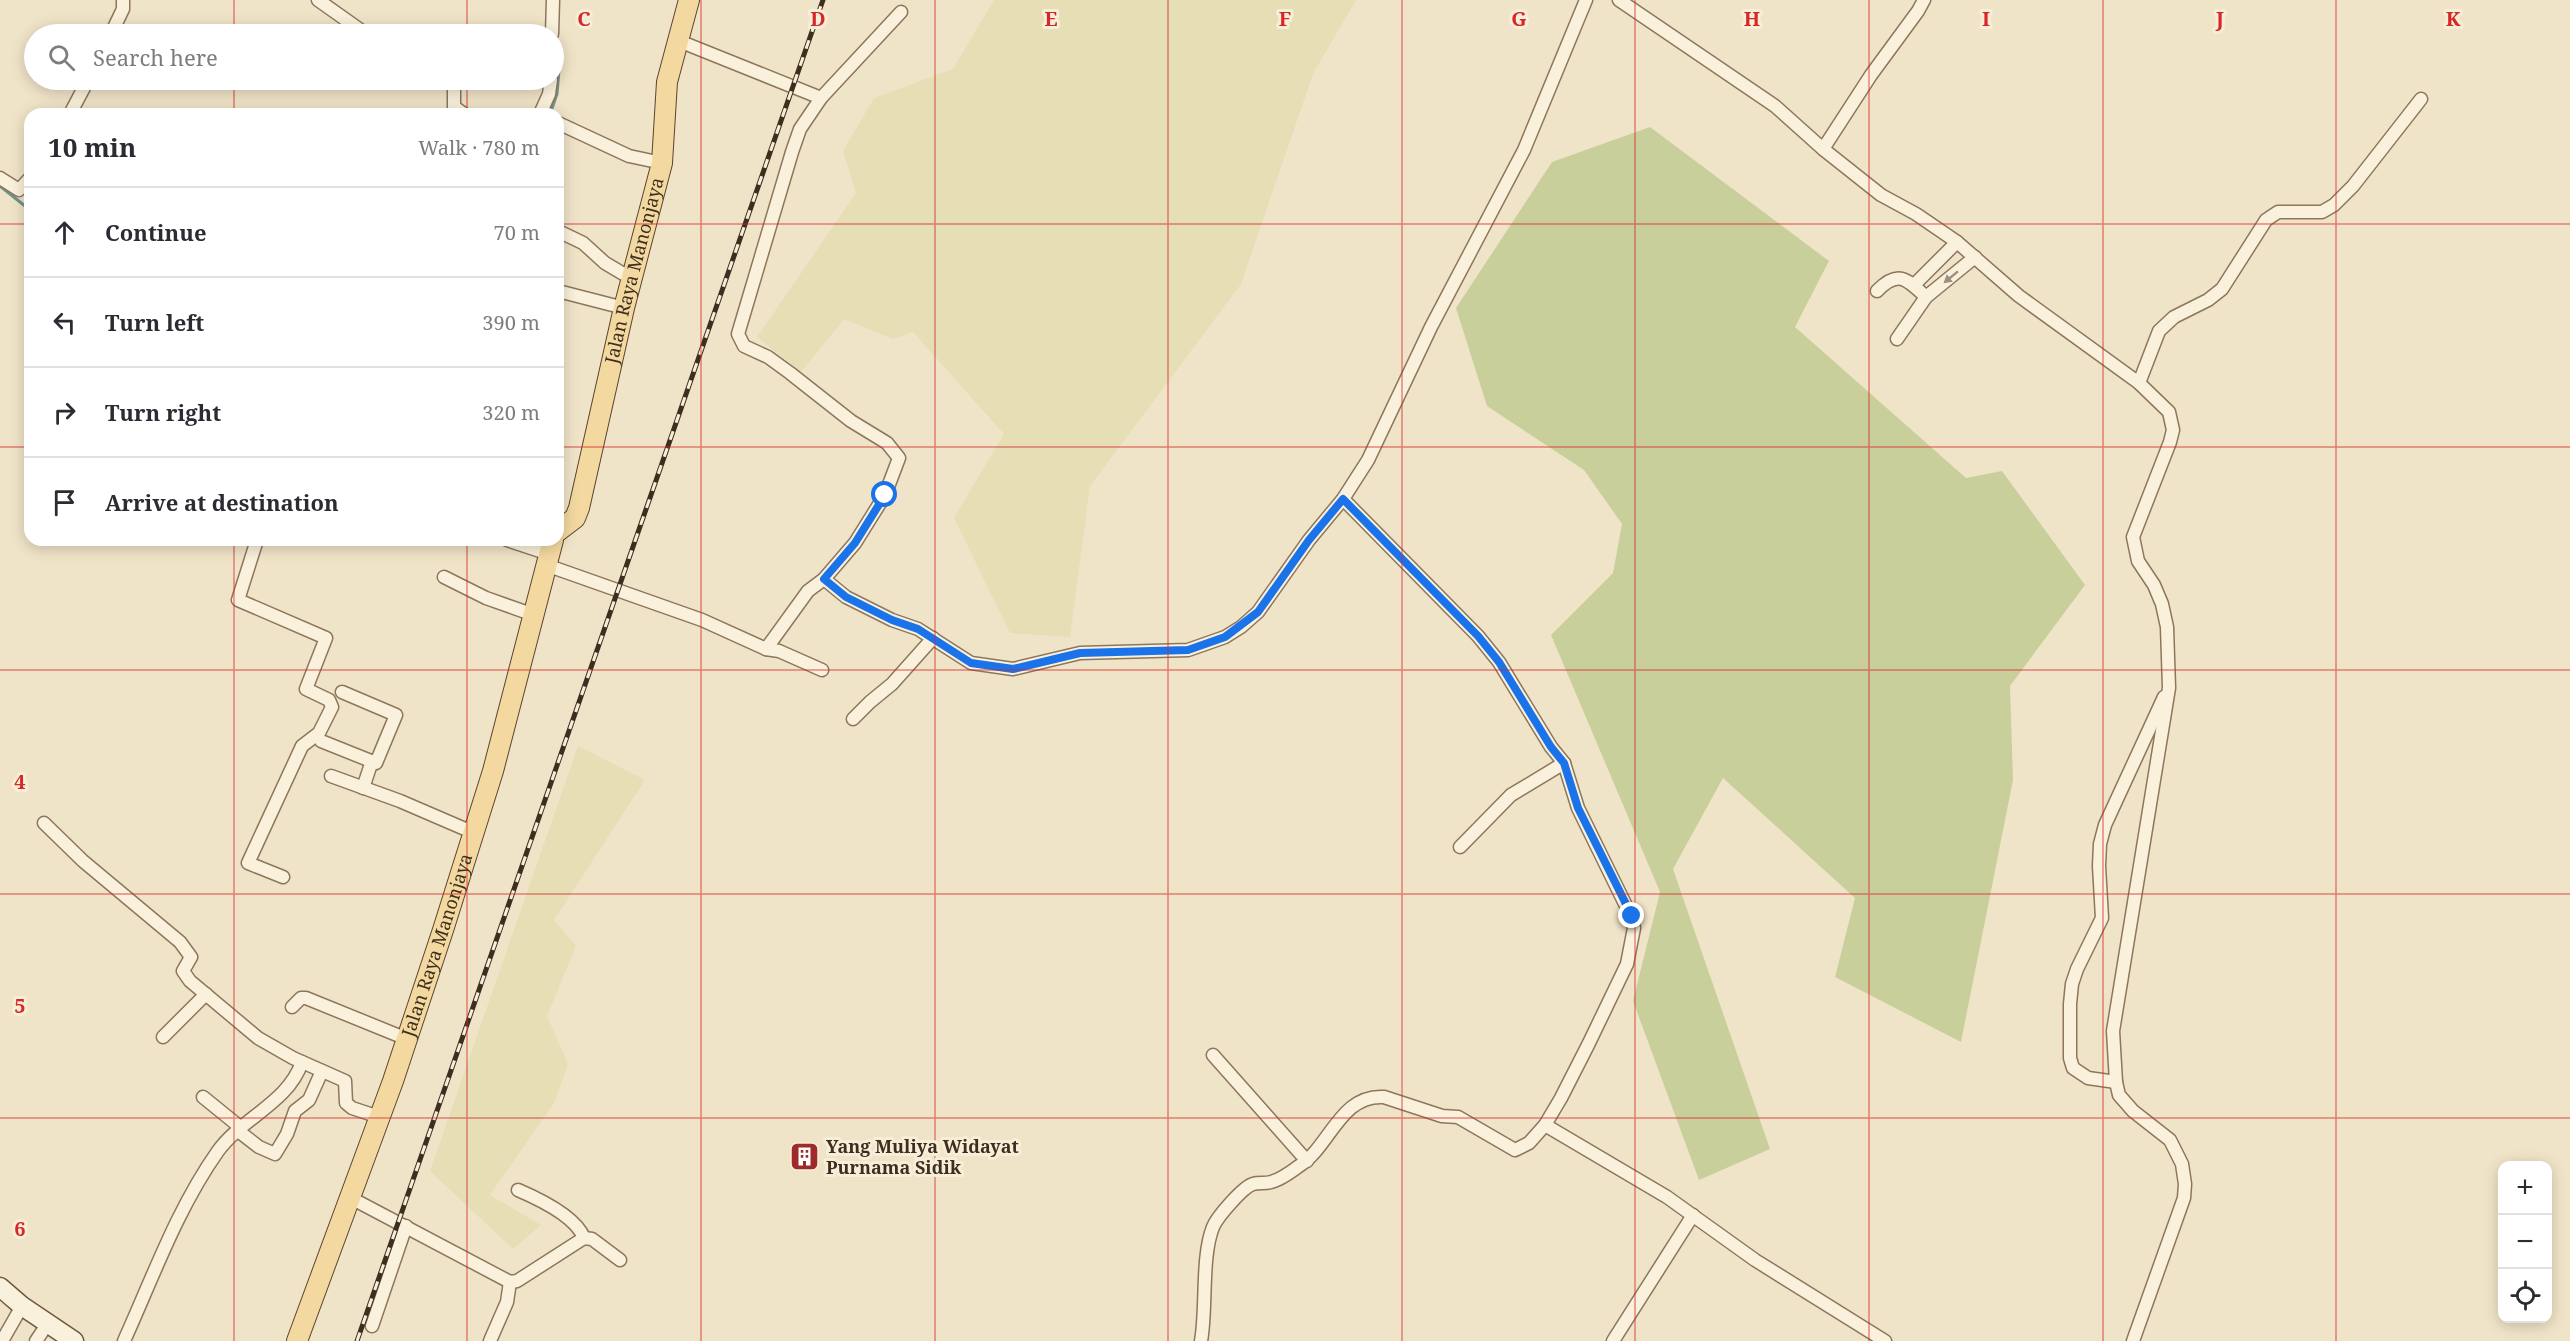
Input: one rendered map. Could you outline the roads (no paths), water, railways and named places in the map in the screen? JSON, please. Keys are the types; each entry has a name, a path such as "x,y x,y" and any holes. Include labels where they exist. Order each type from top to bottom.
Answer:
{"main road":[{"name":"Jalan Raya Manonjaya","path":"564,526 577,514 624,308 662,163 667,82 687,1"},
{"name":"Jalan Raya Manonjaya","path":"297,1341 407,1039 493,771 549,553"}],"street":[{"path":"116,24 123,9 123,0"},
{"path":"318,0 352,24"},
{"path":"552,24 553,0"},
{"path":"824,579 846,597 918,629 971,663 1013,669 1080,653 1168,651 1204,646 1225,637 1258,612 1309,540 1343,499 1368,460 1431,327 1524,150 1586,0"},
{"path":"1619,0 1775,106 1823,149 1881,195 1916,214 1957,242 2019,296 2139,383 2169,412 2173,430 2133,537 2138,561 2154,585 2162,604 2167,627 2169,688 2113,1031 2116,1082 2125,1103 2170,1140 2182,1164 2185,1184 2184,1198 2133,1341"},
{"path":"1823,149 1924,0"},
{"path":"766,649 808,591 824,579 855,543 885,495 899,458 887,444 844,415 768,357 744,346 738,334 792,152 801,129 821,98 901,12"},
{"path":"678,41 821,98"},
{"path":"73,108 83,90"},
{"path":"454,90 455,108"},
{"path":"543,108 550,90"},
{"path":"2139,383 2159,332 2174,317 2208,300 2222,289 2266,219 2278,212 2322,212 2334,205 2353,186 2421,99"},
{"path":"564,126 629,156 662,163"},
{"path":"0,178 19,190 24,185"},
{"path":"564,234 580,241 605,263 632,279"},
{"path":"1914,285 1957,242"},
{"path":"1897,339 1926,297 1975,257"},
{"path":"1877,291 1892,278 1902,279 1914,285 1926,297"},
{"path":"564,293 624,308"},
{"path":"1201,1341 1206,1315 1207,1266 1211,1234 1215,1223 1250,1185 1272,1182 1307,1161 1349,1109 1375,1097 1442,1116 1458,1117 1515,1150 1529,1143 1545,1125 1561,1098 1627,964 1634,928 1632,916 1578,808 1564,763 1551,747 1489,649 1343,499"},
{"path":"255,546 238,600 326,638 306,689 329,700 332,707 319,733 302,746 248,863 283,877"},
{"path":"526,546 549,553 766,649 779,651 822,670"},
{"path":"444,577 480,595 534,615"},
{"path":"853,719 904,673 933,638"},
{"path":"2116,1082 2082,1075 2072,1065 2070,1004 2072,984 2102,918 2099,866 2100,844 2106,825 2169,688"},
{"path":"321,741 376,763 396,715 342,692"},
{"path":"363,788 372,761"},
{"path":"1460,848 1511,795 1564,763"},
{"path":"331,776 472,832"},
{"path":"44,823 83,861 180,942 191,957 183,973 206,994 258,1038 346,1082 346,1103 352,1108 379,1117"},
{"path":"163,1037 206,994"},
{"path":"292,1007 301,998 306,998 407,1039"},
{"path":"1213,1055 1307,1161"},
{"path":"124,1341 186,1204 202,1175 238,1128 286,1091 298,1074 302,1062"},
{"path":"204,1098 259,1147 275,1154 287,1134 295,1111 309,1100 322,1071"},
{"path":"1545,1125 1667,1197 1755,1260 1886,1341"},
{"path":"519,1190 553,1208 579,1230 584,1238 595,1242 620,1260"},
{"path":"349,1197 510,1282 517,1281 584,1238"},
{"path":"1613,1341 1693,1215"},
{"path":"372,1326 406,1226"},
{"path":"489,1341 507,1302 510,1282"},
{"path":"0,1287 22,1306 74,1341"},
{"path":"2,1341 22,1306"},
{"path":"36,1341 48,1323"}],"waterway":[{"path":"552,108 557,90"},
{"path":"0,186 24,205"}],"railway":[{"path":"357,1341 823,0"}],"place":[{"name":"Yang Muliya Widayat Purnama Sidik","path":"805,1157"}]}
